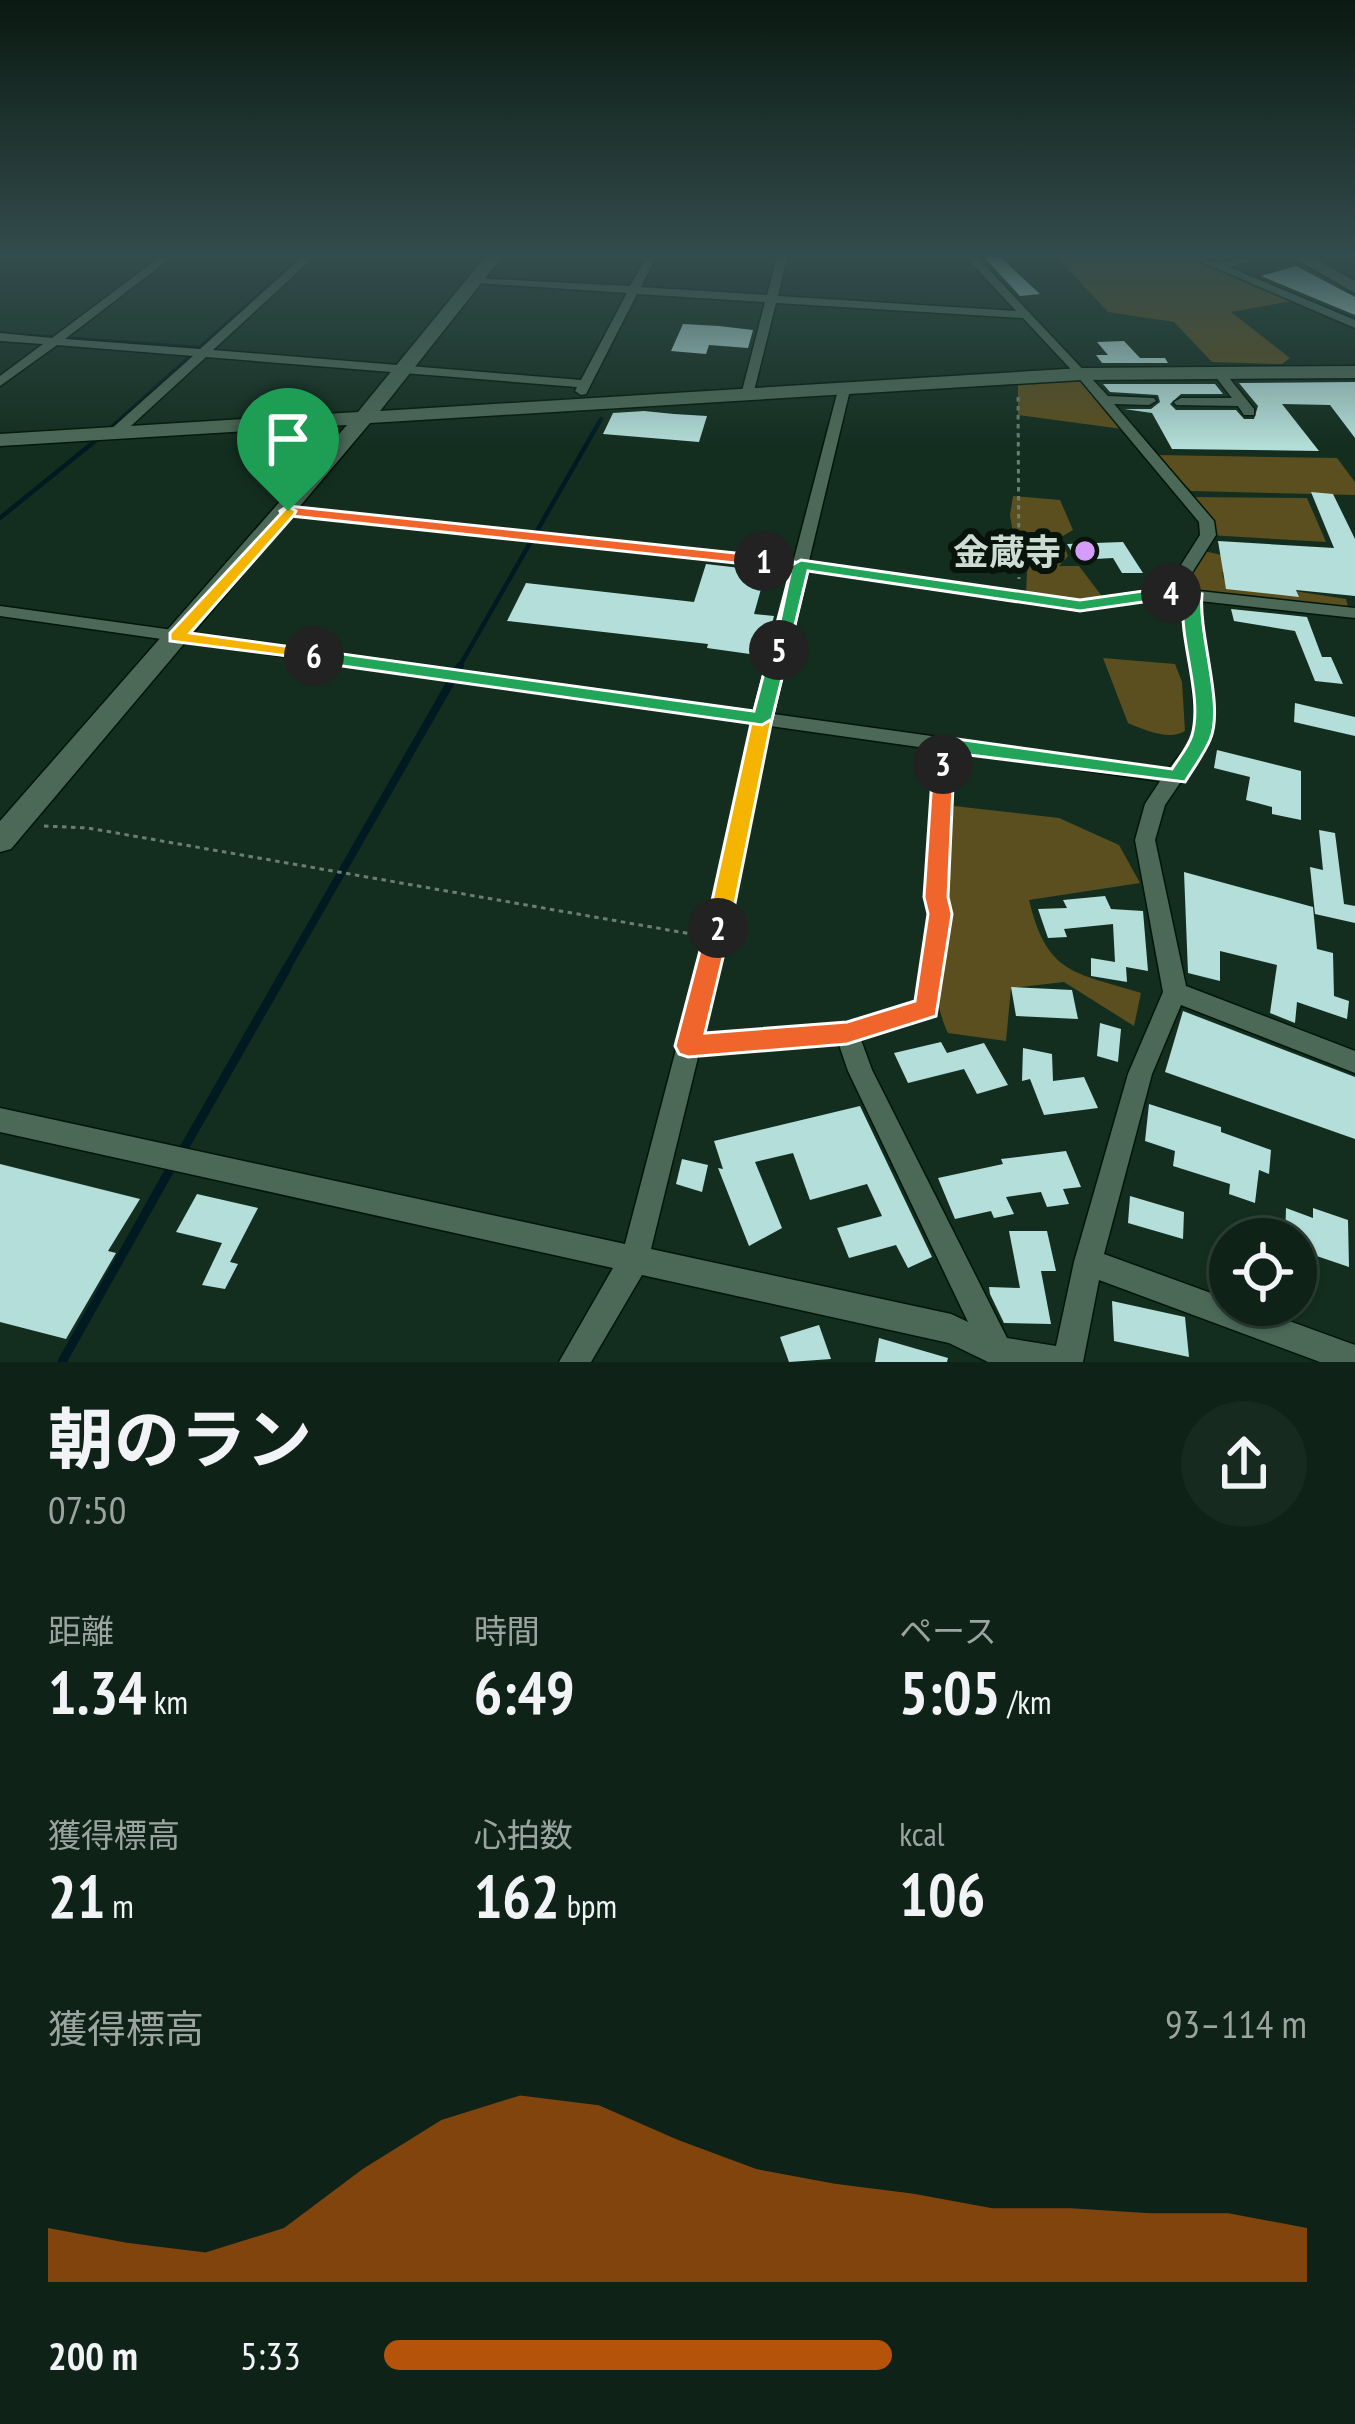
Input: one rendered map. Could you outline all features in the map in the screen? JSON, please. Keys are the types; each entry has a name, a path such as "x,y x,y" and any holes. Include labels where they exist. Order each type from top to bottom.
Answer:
{"street":[{"path":"0,382 83,321"},
{"path":"115,434 240,321"},
{"path":"7,832 288,511 444,321"},
{"path":"573,406 617,321"},
{"path":"746,395 768,321"},
{"path":"0,1120 951,1329 998,1351 1065,1362 1140,1074 1175,992 1145,840 1155,804 1202,736 1203,710 1190,621 1193,594 1182,576 1208,535 1206,520 1082,374 1029,321"},
{"path":"0,338 585,384"},
{"path":"0,440 1018,377 1355,372"},
{"path":"1181,402 1245,407 1218,373"},
{"path":"574,1362 635,1259 716,939 762,719 844,390"},
{"path":"1105,400 1149,401"},
{"path":"288,511 801,565 1080,605 1162,592 1355,614"},
{"path":"0,611 1178,777"},
{"path":"1175,992 1355,1062"},
{"path":"847,1033 860,1071 998,1351"},
{"path":"1088,1262 1355,1360"}],"path":[{"path":"1018,377 1020,599"},
{"path":"688,1046 847,1033 927,1008 940,914 936,897 945,792 943,744"},
{"path":"7,832 88,828 716,939"}],"shaded area":[{"path":"1164,321 1242,321 1290,358 1282,364 1212,362 1174,322"},
{"path":"1082,374 1130,430 1018,415 1018,377"},
{"path":"1156,455 1337,458 1355,482 1355,495 1191,491"},
{"path":"1013,496 1060,500 1073,530 1061,537 1068,556 1059,566 1079,566 1104,599 1080,606 1026,599 1027,569 1019,569 1010,515"},
{"path":"1186,497 1307,498 1326,542 1208,535"},
{"path":"1199,550 1332,579 1222,572 1224,580 1346,599 1348,607 1196,591 1182,576"},
{"path":"1103,658 1175,664 1182,682 1185,731 1164,735 1128,723"},
{"path":"954,806 1059,818 1119,845 1140,883 1029,900 1045,943 1067,967 1141,993 1134,1026 1064,982 1011,988 1006,1041 948,1033 940,1010 935,953"}],"building":[{"path":"683,324 753,330 748,348 709,345 706,354 671,351"},
{"path":"1124,341 1140,358 1165,358 1168,363 1102,363 1096,355 1108,355 1097,342"},
{"path":"1355,382 1355,438 1330,405 1282,404 1319,451 1172,449 1152,413 1124,409 1151,409 1160,402 1158,395 1110,392 1103,384 1215,384 1223,394 1181,394 1170,404 1176,410 1236,410 1244,419 1254,419 1258,406 1239,383"},
{"path":"613,413 707,416 699,442 603,434"},
{"path":"1311,492 1333,494 1355,539 1355,596 1296,590 1299,597 1226,589 1218,541 1334,548"},
{"path":"1123,542 1143,573 1122,573 1113,558 1077,560 1067,544"},
{"path":"706,564 766,571 754,614 774,616 764,656 707,648 708,644 507,621 526,583 694,602"},
{"path":"1231,609 1307,617 1322,657 1331,657 1343,684 1315,681 1295,631 1234,621"},
{"path":"1295,703 1355,717 1355,736 1294,722"},
{"path":"1217,750 1301,771 1301,820 1272,814 1272,807 1246,800 1250,777 1214,768"},
{"path":"1319,830 1335,833 1344,904 1355,906 1355,923 1315,914 1310,867 1323,870"},
{"path":"1184,872 1313,907 1317,949 1333,953 1334,996 1349,1001 1347,1019 1297,1002 1295,1023 1270,1013 1277,965 1220,951 1220,981 1188,973"},
{"path":"1105,896 1111,909 1143,911 1148,971 1126,967 1127,982 1091,976 1091,958 1115,962 1113,924 1064,929 1067,937 1048,938 1038,909 1067,908 1063,900"},
{"path":"1011,987 1072,990 1078,1019 1016,1016"},
{"path":"1183,1011 1355,1077 1355,1139 1165,1072"},
{"path":"1100,1023 1121,1029 1118,1062 1097,1056"},
{"path":"941,1042 947,1053 984,1043 1008,1085 977,1094 964,1069 908,1083 894,1053"},
{"path":"1023,1048 1052,1054 1053,1081 1084,1077 1098,1108 1044,1115 1030,1079 1022,1081"},
{"path":"1149,1104 1221,1127 1221,1132 1271,1150 1269,1174 1259,1170 1255,1203 1229,1194 1230,1184 1173,1166 1175,1151 1145,1141"},
{"path":"860,1106 932,1257 908,1268 896,1245 849,1258 837,1228 882,1216 867,1184 810,1200 793,1153 755,1162 782,1228 749,1246 718,1168 723,1169 714,1141"},
{"path":"1066,1151 1081,1187 1063,1189 1069,1204 1047,1207 1041,1192 1006,1197 1014,1214 994,1218 991,1211 955,1219 938,1178 1003,1164 1001,1159"},
{"path":"682,1159 708,1165 702,1192 676,1184"},
{"path":"0,1164 140,1199 108,1251 116,1253 66,1339 0,1322"},
{"path":"197,1194 258,1208 230,1262 238,1264 225,1289 202,1285 222,1243 176,1232"},
{"path":"1130,1196 1184,1212 1183,1239 1128,1223"},
{"path":"1286,1208 1313,1218 1286,1218"},
{"path":"1313,1208 1348,1220 1349,1267 1317,1256"},
{"path":"1009,1231 1047,1231 1056,1271 1041,1271 1051,1324 1004,1323 990,1294 989,1287 1020,1288"},
{"path":"1112,1301 1185,1317 1189,1357 1114,1341"},
{"path":"819,1325 831,1359 789,1362 780,1337"},
{"path":"879,1338 948,1358 947,1362 875,1362"}],"waterway":[{"path":"200,348 230,321"},
{"path":"30,336 200,348"},
{"path":"110,429 200,348"},
{"path":"458,669 601,419"},
{"path":"0,518 100,437"},
{"path":"285,971 460,666"},
{"path":"183,1150 287,968"},
{"path":"62,1362 172,1166"}],"place":[{"name":"金蔵寺","path":"1085,551"}],"route":[{"path":"288,511 176,637 762,719 801,565 1080,605 1162,592 1193,594 1190,621 1203,710 1202,736 1178,777 943,744 945,792 936,897 940,914 927,1008 847,1033 688,1046 801,565 288,511"}]}
